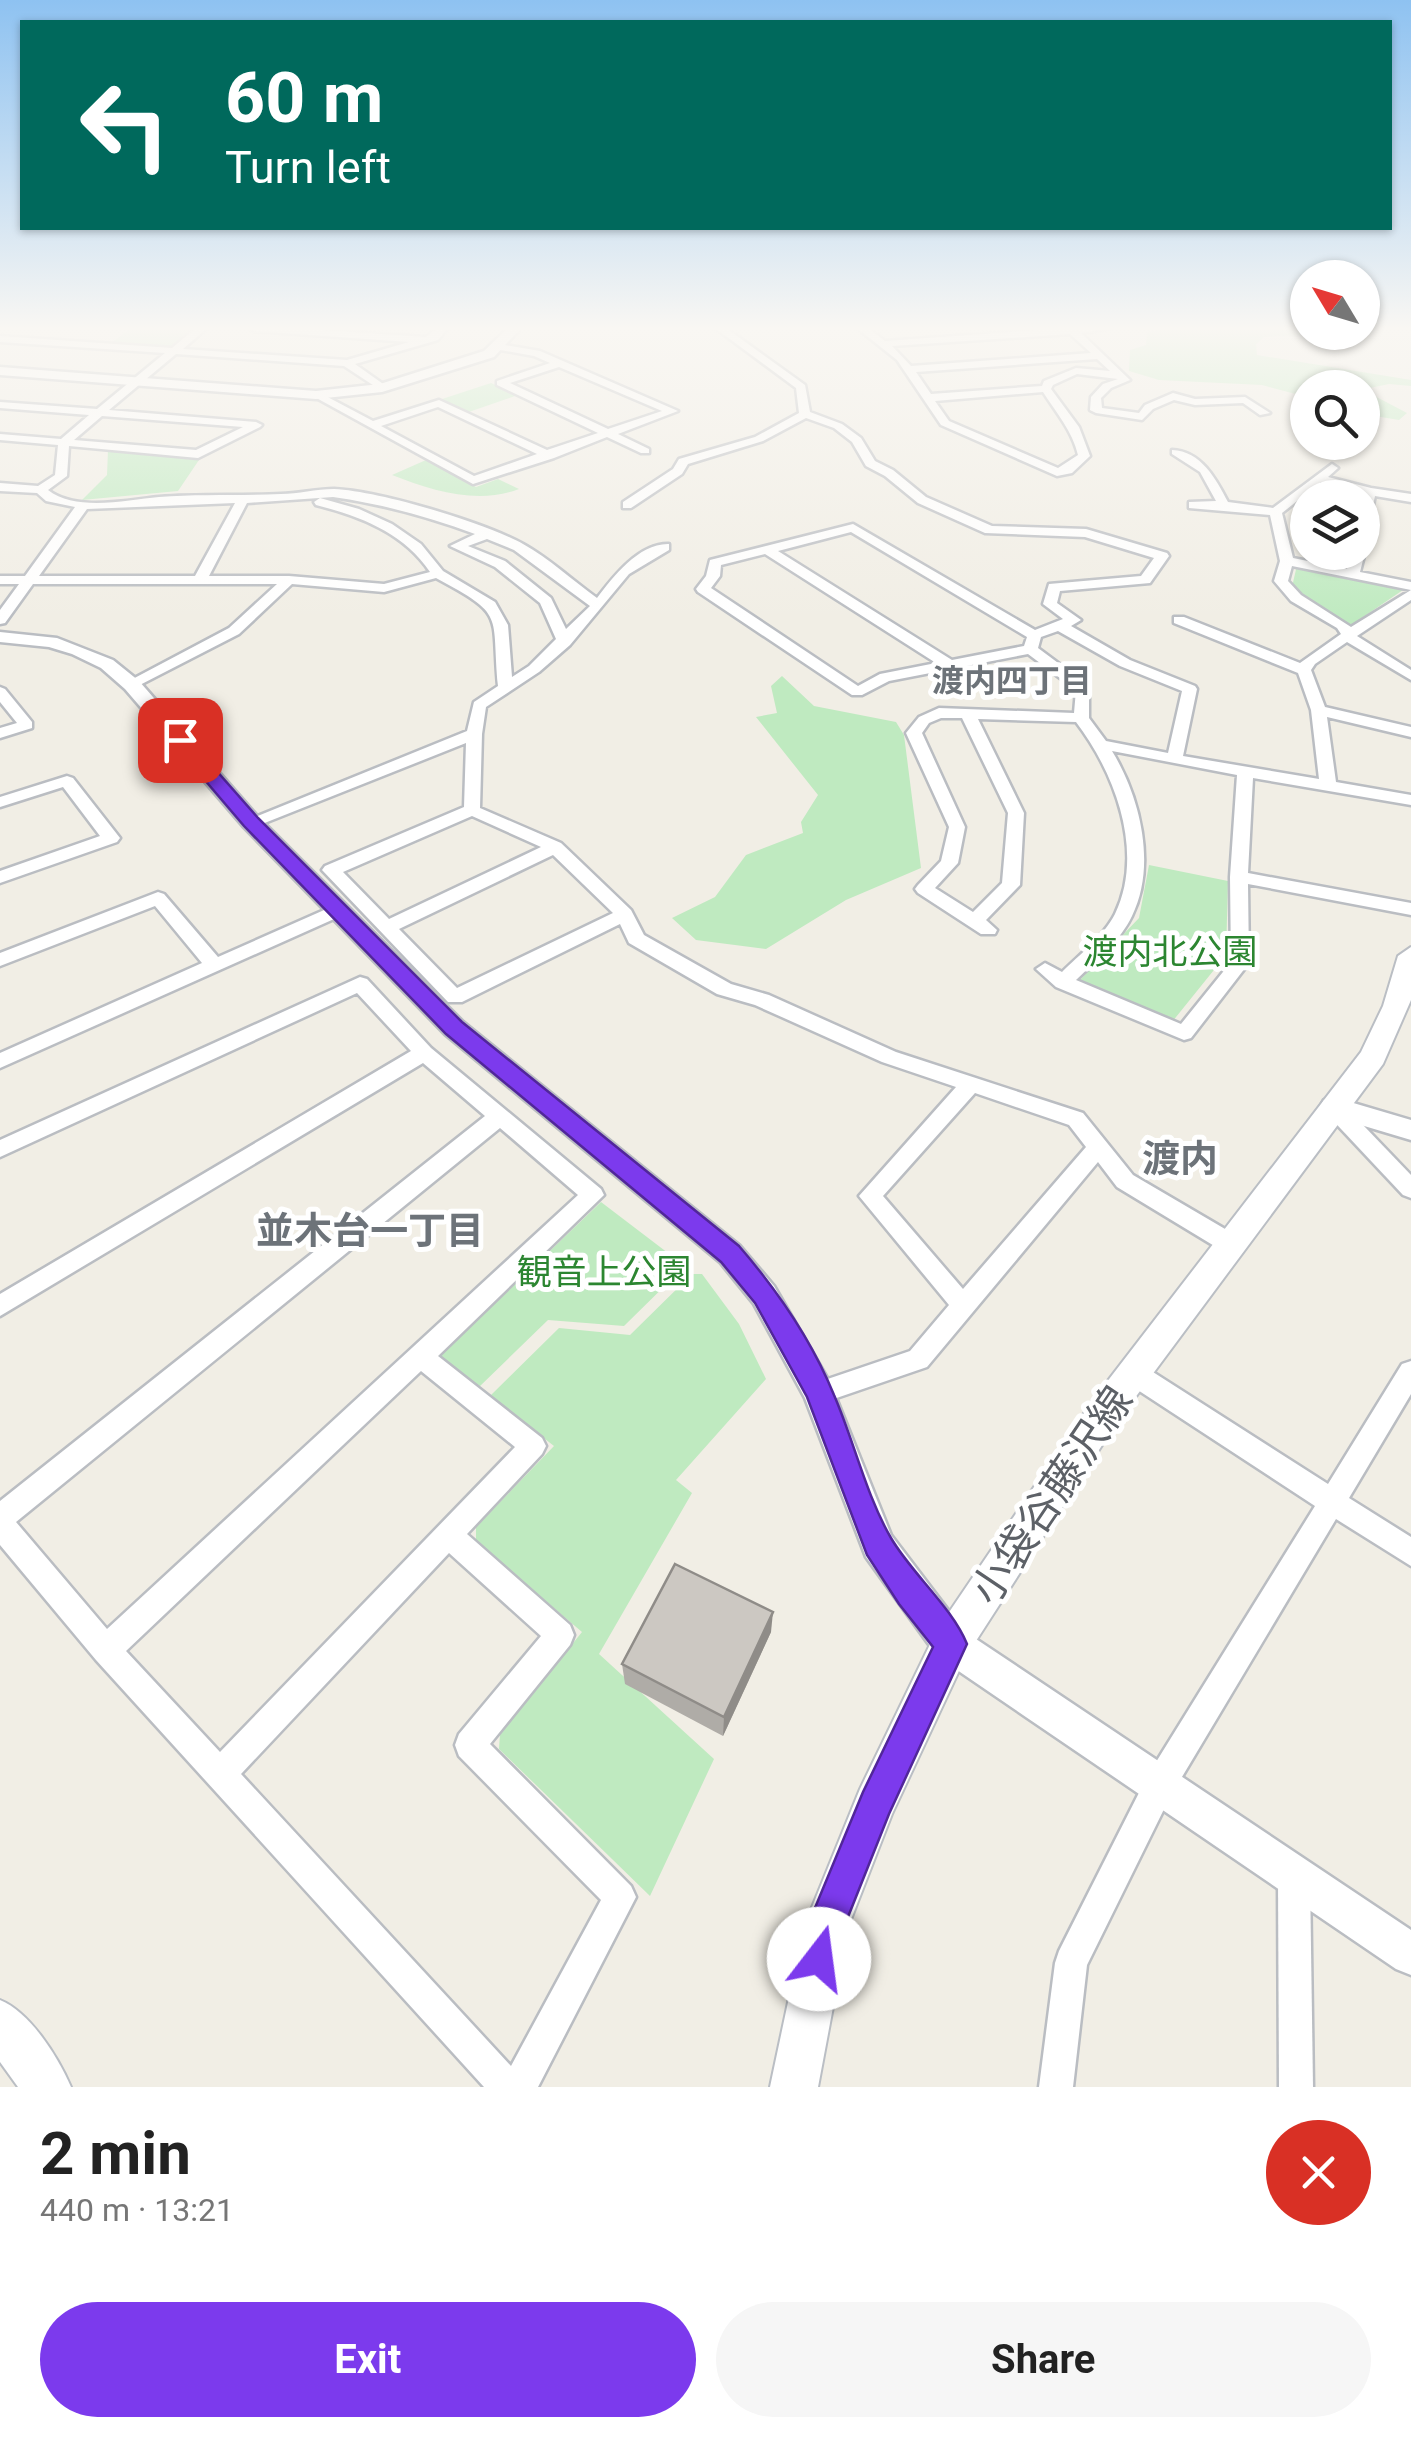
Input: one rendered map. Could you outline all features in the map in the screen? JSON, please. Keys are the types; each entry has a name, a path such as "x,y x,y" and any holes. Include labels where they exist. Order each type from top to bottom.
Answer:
{"main road":[{"name":"小袋谷藤沢線","path":"794,2087 826,1927 910,1726 951,1644 1033,1515 1133,1373 1374,1057 1396,1006 1411,956"},
{"path":"0,2023 48,2087"}],"street":[{"path":"40,490 61,476 64,442 83,425"},
{"path":"0,437 198,454 253,425"},
{"path":"373,425 474,480 631,425"},
{"path":"486,425 550,456"},
{"path":"590,425 645,451"},
{"path":"628,505 678,470 683,462 758,440 784,425"},
{"path":"836,425 857,440 870,463 889,472 922,500 990,530 1086,533 1162,556 1145,580 1054,587 1050,604 1074,620 1033,642 885,677 858,692 703,589 713,576 715,562 853,528 1033,642 1084,689 1081,718 1104,745 1120,782 1136,859 1124,915 1063,982"},
{"path":"947,425 1046,470 1068,470 1084,456 1075,425"},
{"path":"1176,452 1205,470 1224,505"},
{"path":"1317,480 1326,473 1342,480"},
{"path":"0,487 40,490 50,498 83,505 332,493 368,498 444,518 518,547 598,606"},
{"path":"1380,493 1411,498"},
{"path":"287,498 362,514 426,553 438,574 492,602 502,615 506,685"},
{"path":"200,580 243,499"},
{"path":"1192,505 1276,512 1290,501"},
{"path":"0,620 83,505"},
{"path":"1276,512 1288,561 1281,581 1285,589 1342,625 1354,642 1411,676"},
{"path":"483,536 456,546 500,564 546,601 564,642"},
{"path":"472,810 474,734 479,706 564,642 624,571 664,547"},
{"path":"766,549 948,664"},
{"path":"1288,561 1411,586"},
{"path":"1353,574 1354,570"},
{"path":"0,580 289,580 384,588 438,574"},
{"path":"132,685 234,632 289,580"},
{"path":"1304,670 1309,661 1411,594"},
{"path":"1179,620 1304,670 1319,710 1328,784"},
{"path":"1060,626 1124,663 1190,689 1174,760"},
{"path":"0,637 51,642 78,650 107,664 132,685 251,822 454,1028 730,1254 764,1295 819,1393 878,1545 951,1644 1411,1954"},
{"path":"0,692 27,725 0,733"},
{"path":"1319,710 1411,732"},
{"path":"967,712 1016,812 1012,884 982,926 924,889 949,864 957,827 914,733 924,720 939,713 967,712 1081,718"},
{"path":"251,822 474,734"},
{"path":"1104,745 1411,800"},
{"path":"1045,968 1063,982 1184,1033 1240,963 1239,877 1245,773"},
{"path":"0,802 67,781 112,838 0,877"},
{"path":"626,914 454,996 331,870 472,810 555,847 626,914 636,939 724,989 762,1000 889,1057 1076,1120 1124,1181 1229,1243"},
{"path":"388,927 555,847"},
{"path":"1239,877 1411,909"},
{"path":"0,960 158,898 216,967"},
{"path":"0,1061 337,911"},
{"path":"0,1149 360,984 424,1053 593,1195 106,1650"},
{"path":"0,1306 424,1053"},
{"path":"964,1306 870,1196 970,1084"},
{"path":"1333,1107 1411,1130"},
{"path":"1333,1107 1411,1189"},
{"path":"498,1118 0,1521 106,1650 506,2087"},
{"path":"819,1393 918,1359 1098,1147"},
{"path":"220,1774 533,1446 420,1356"},
{"path":"1056,2087 1071,1963 1159,1786 1411,1372"},
{"path":"1133,1373 1411,1553"},
{"path":"448,1534 560,1635 470,1745 620,1897 519,2087"},
{"path":"1294,1878 1296,2087"}],"green space":[{"path":"108,450 201,457 178,491 82,500 107,475"},
{"path":"426,460 476,487 498,479 519,489 472,496 439,491 392,475"},
{"path":"1296,570 1318,570 1403,590 1347,628 1292,587"},
{"path":"782,676 814,706 896,722 904,735 921,868 846,900 766,949 696,940 672,918 715,897 746,855 803,833 801,822 818,795 756,717 777,713 771,686"},
{"name":"渡内北公園","path":"1149,865 1228,881 1226,955 1172,1022 1079,981 1139,918"},
{"name":"観音上公園","path":"601,1202 685,1266 624,1326 548,1320 479,1387 440,1356"},
{"path":"692,1274 702,1274 739,1324 766,1379 676,1480 692,1493 599,1654 714,1759 650,1896 499,1749 500,1734 582,1632 476,1542 476,1527 554,1446 490,1396 559,1328 630,1335"}],"building":[{"path":"675,1564 773,1612 724,1717 622,1664"}],"district":[{"name":"渡内四丁目","path":"1012,681"},
{"name":"渡内","path":"1180,1159"},
{"name":"並木台一丁目","path":"370,1231"}],"route":[{"path":"180,740 251,822 454,1028 730,1254 764,1295 819,1393 878,1545 951,1644 875,1804 826,1927 819,1959"}]}
